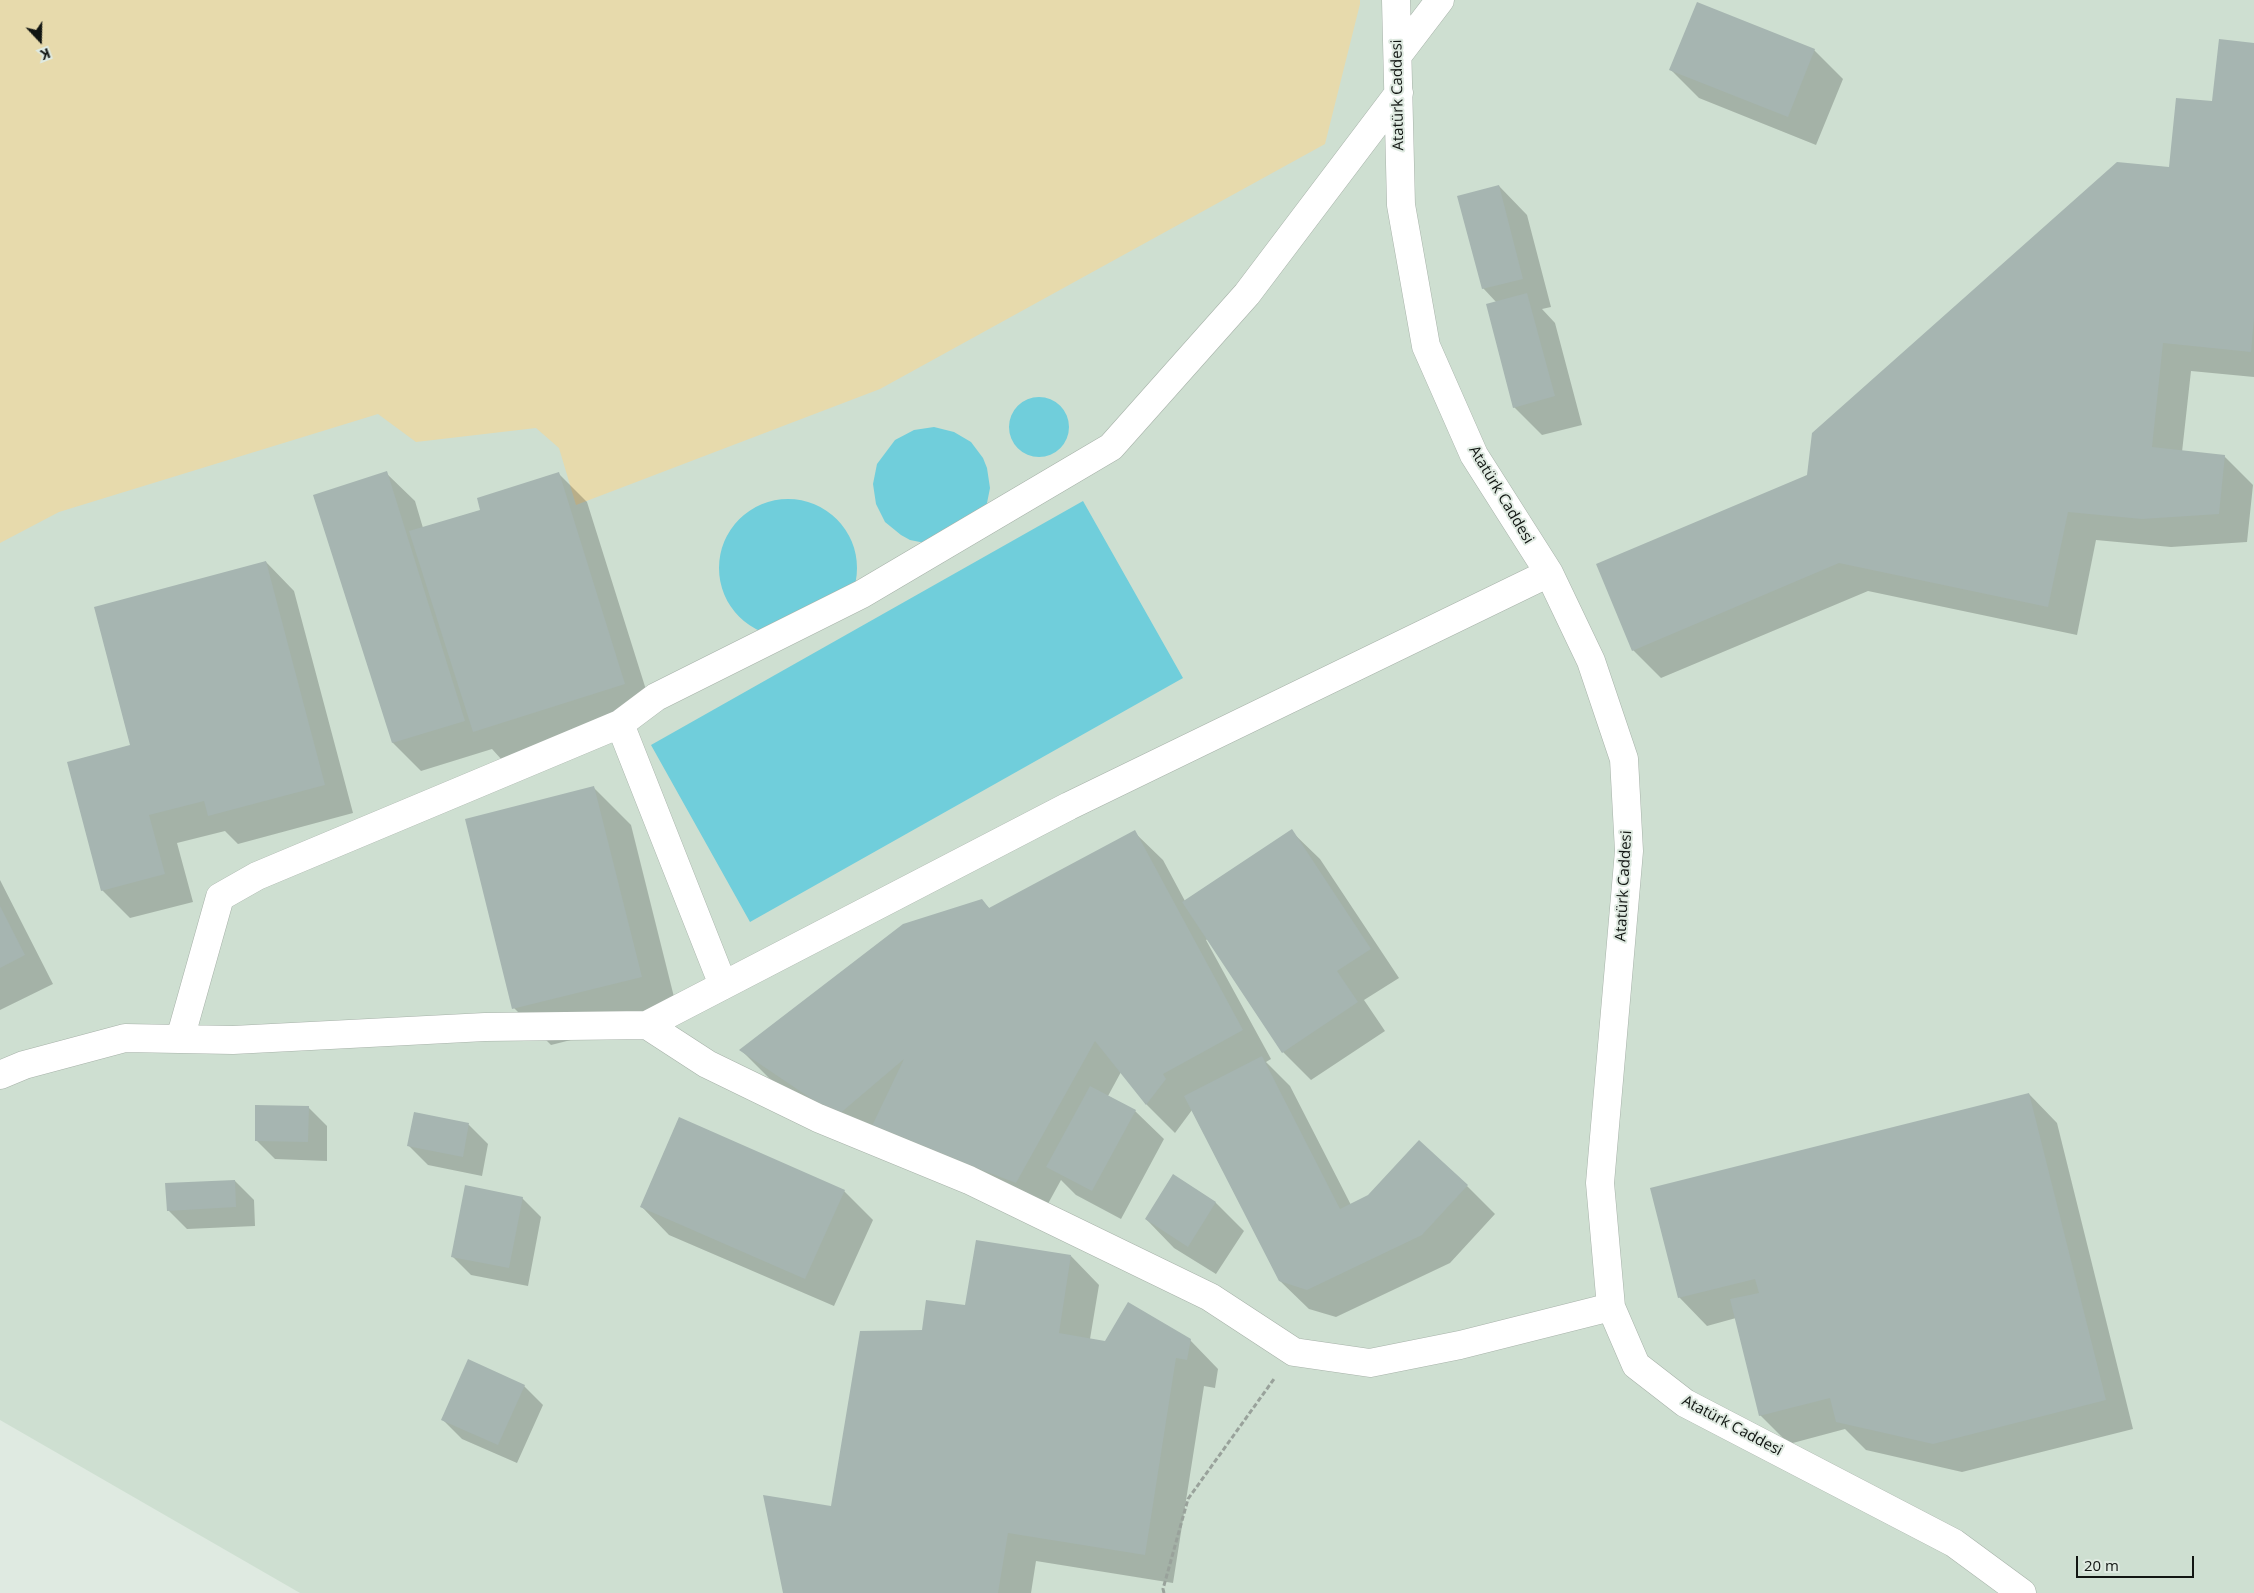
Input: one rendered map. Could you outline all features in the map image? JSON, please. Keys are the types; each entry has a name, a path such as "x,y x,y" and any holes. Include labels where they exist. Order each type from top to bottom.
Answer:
{"street":[{"name":"Atatürk Caddesi","path":"1396,0 1401,205 1426,346 1474,455 1549,573 1591,662 1624,759 1629,851 1600,1183 1611,1307 1636,1365 1686,1404 1954,1543 2022,1593"},
{"path":"1398,55 1440,0"},
{"path":"180,1039 220,897 257,876 620,724 656,697 862,594 1112,447 1247,294 1399,93"},
{"path":"0,1075 24,1065 125,1038 234,1040 485,1027 647,1025 1069,806 1549,573"},
{"path":"620,724 723,985"},
{"path":"647,1025 707,1064 818,1118 969,1180 1210,1297 1294,1352 1370,1363 1460,1345 1611,1307"}],"path":[{"path":"1164,1593 1163,1589 1188,1499 1294,1352"}],"shaded area":[{"path":"0,0 1360,0 1360,4 1325,144 880,389 576,505 559,448 536,428 416,442 378,414 59,512 0,543"},
{"path":"1342,0 2254,0 2254,1593 300,1593 0,1420 0,484"}],"water":[{"path":"1033,397 1045,397 1056,402 1064,410 1069,421 1067,439 1056,452 1045,457 1033,457 1022,452 1014,444 1009,433 1009,421 1014,410 1022,402"},
{"path":"934,427 954,432 971,442 983,458 987,468 990,488 986,508 930,544 910,540 885,522 876,504 873,484 877,464 895,440 914,430"},
{"path":"788,499 802,500 815,504 827,510 837,519 846,529 852,541 856,554 856,582 852,595 846,607 837,617 827,626 815,632 802,636 788,637 774,636 761,632 749,626 739,617 730,607 724,595 720,582 719,568 720,554 724,541 730,529 739,519 749,510 761,504 774,500"},
{"path":"1083,501 1183,678 750,922 651,745"}],"building":[{"path":"1697,2 1815,49 1788,117 1669,70"},
{"path":"2219,39 2254,43 2254,318 2251,352 2163,343 2152,447 2225,455 2219,514 2142,519 2068,512 2048,607 1839,563 1632,651 1596,564 1807,475 1812,433 2117,162 2169,167 2176,98 2212,101"},
{"path":"1499,185 1523,279 1482,289 1457,196"},
{"path":"1527,293 1555,396 1513,408 1486,304"},
{"path":"387,471 465,721 392,743 313,495"},
{"path":"559,472 625,684 473,732 409,531 480,510 477,498"},
{"path":"266,561 325,785 208,816 204,801 149,815 165,874 101,891 67,762 130,745 94,607"},
{"path":"594,786 642,977 512,1009 465,819"},
{"path":"1292,829 1371,949 1337,971 1358,1002 1282,1053 1182,902"},
{"path":"1135,830 1243,1030 1163,1074 1166,1079 1146,1105 1095,1041 1016,1183 871,1128 904,1059 837,1116 739,1050 903,924 982,899 989,908"},
{"path":"0,906 25,955 0,968"},
{"path":"1262,1056 1340,1209 1368,1195 1419,1140 1468,1185 1422,1235 1307,1290 1279,1281 1184,1096"},
{"path":"1090,1086 1136,1110 1092,1191 1046,1167"},
{"path":"2029,1093 2106,1400 1933,1444 1836,1422 1830,1398 1759,1416 1730,1299 1759,1293 1755,1279 1678,1298 1650,1188"},
{"path":"255,1105 309,1106 308,1142 255,1141"},
{"path":"414,1112 469,1123 463,1157 407,1146"},
{"path":"679,1117 845,1190 805,1279 640,1207"},
{"path":"1173,1174 1216,1202 1188,1247 1145,1219"},
{"path":"235,1180 236,1207 167,1211 165,1183"},
{"path":"465,1185 523,1197 509,1268 451,1257"},
{"path":"976,1240 1071,1255 1059,1333 1105,1341 1128,1302 1191,1339 1187,1360 1176,1358 1145,1555 1008,1533 998,1593 783,1593 763,1495 831,1506 860,1331 922,1330 926,1300 965,1305"},
{"path":"468,1359 525,1385 498,1445 441,1420"}]}
